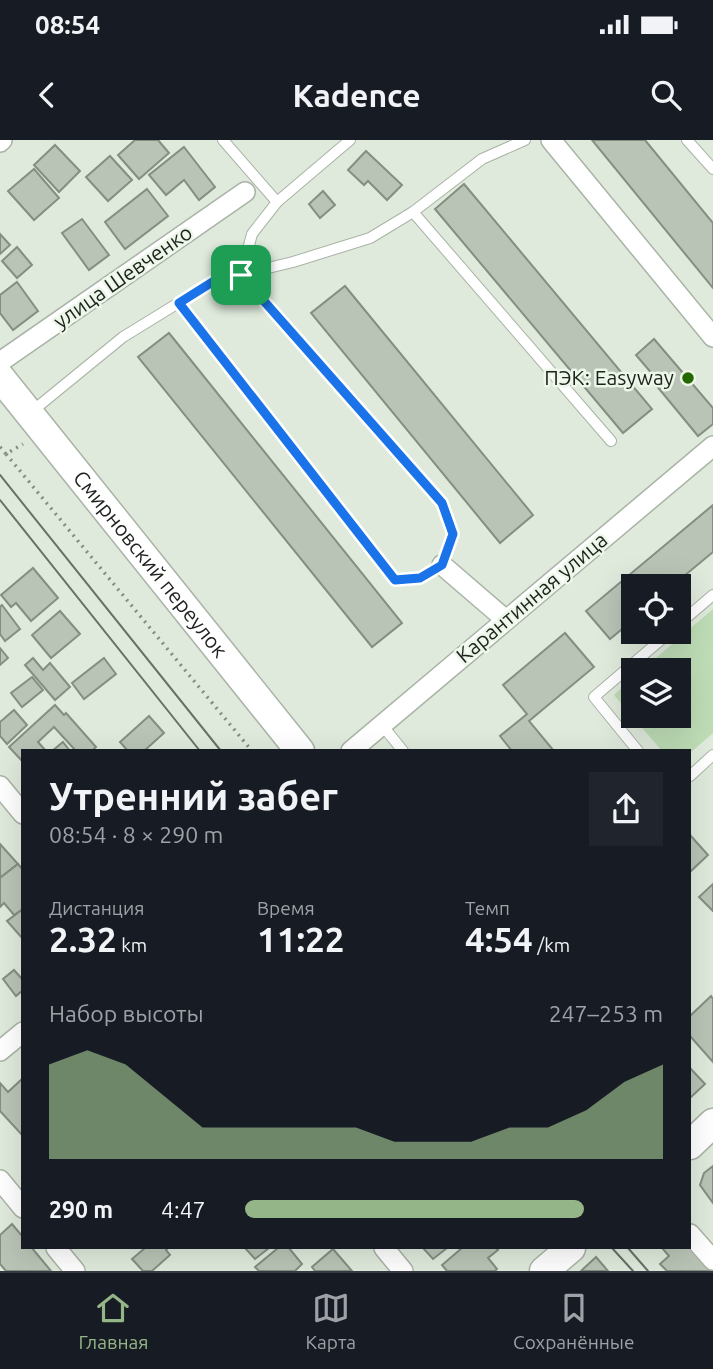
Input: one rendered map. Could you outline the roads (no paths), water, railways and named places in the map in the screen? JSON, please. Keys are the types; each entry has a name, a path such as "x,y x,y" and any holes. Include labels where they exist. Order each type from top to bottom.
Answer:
{"main road":[{"name":"Смирновский переулок","path":"0,377 298,749"},
{"path":"691,1143 713,1123"},
{"path":"544,1271 570,1249"}],"street":[{"path":"551,140 713,337"},
{"name":"улица Шевченко","path":"0,362 245,192"},
{"name":"Карантинная улица","path":"353,749 713,446"},
{"path":"442,565 506,620"},
{"path":"0,786 21,812"},
{"path":"0,1051 21,1034"},
{"path":"0,1180 21,1206"},
{"path":"691,1235 713,1260"},
{"path":"57,1249 75,1271"},
{"path":"385,1249 403,1271"}],"lane":[{"path":"223,140 277,202"},
{"path":"241,275 252,234 277,202 350,140"},
{"path":"30,414 123,337 214,281 293,262 369,238 413,212 482,159 525,140"},
{"path":"687,140 713,169"},
{"path":"413,212 611,441"},
{"path":"179,303 395,580 420,578 442,565 453,534 442,503 241,275"},
{"path":"691,614 713,596"},
{"path":"636,749 594,697 656,644"},
{"path":"381,724 401,749"},
{"path":"691,775 713,755"}],"tram line":[{"path":"0,475 219,749"},
{"path":"0,500 198,749"},
{"path":"613,1249 633,1271"},
{"path":"629,1249 648,1271"}],"place":[{"name":"ПЭК: Easyway","path":"688,378"}]}
